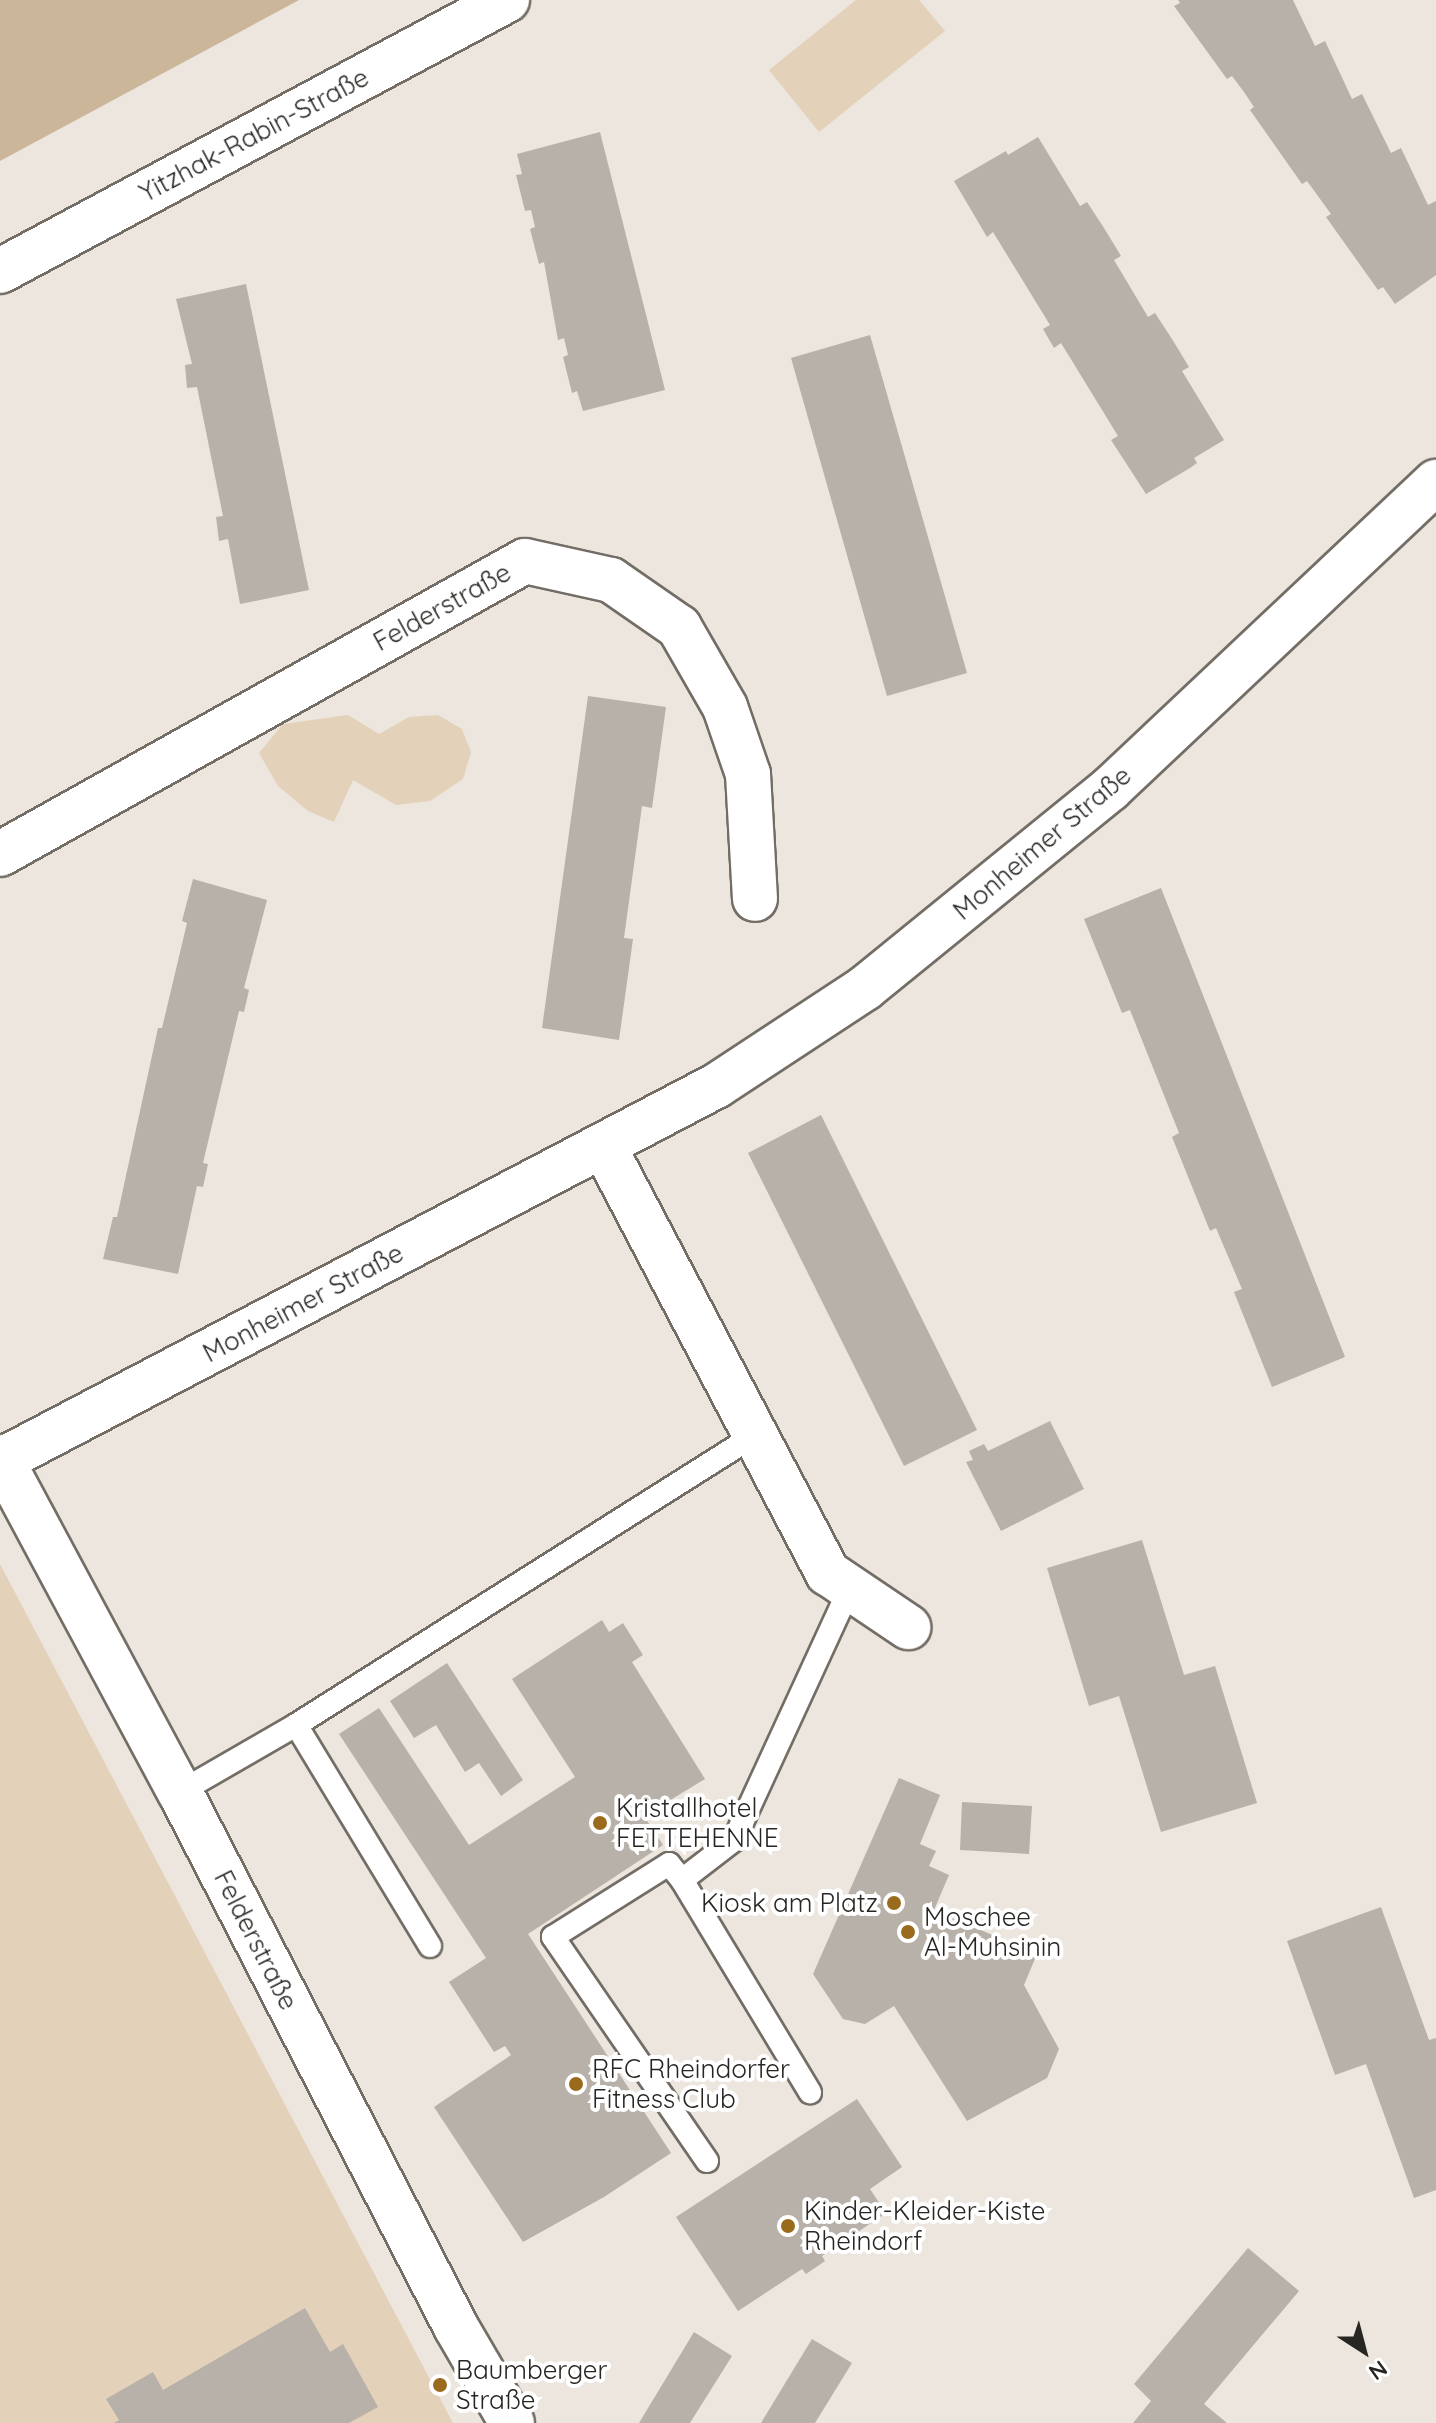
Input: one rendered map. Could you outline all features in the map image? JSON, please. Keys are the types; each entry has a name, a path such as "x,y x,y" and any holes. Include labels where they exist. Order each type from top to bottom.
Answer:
{"street":[{"name":"Yitzhak-Rabin-Straße","path":"0,271 507,0"},
{"name":"Monheimer Straße","path":"1,1459 716,1086 865,988 1110,789 1436,482"},
{"name":"Felderstraße","path":"0,854 525,561 611,580 679,627 725,707 748,774 755,899"},
{"path":"603,1145 828,1573 908,1627"},
{"name":"Felderstraße","path":"1,1459 180,1792 456,2327 512,2423"}],"lane":[{"path":"180,1792 296,1725 755,1435"},
{"path":"682,1880 734,1840 850,1588"},
{"path":"296,1725 430,1946"},
{"path":"707,2161 553,1937 669,1864 682,1880 810,2092"}],"shaded area":[{"path":"0,0 299,0 0,161"},
{"path":"856,0 919,0 945,31 819,132 769,70"},
{"path":"348,715 379,734 409,717 438,715 462,729 471,752 463,779 430,801 396,805 353,780 334,822 308,811 278,786 259,753 283,724"},
{"path":"0,1564 453,2423 0,2423"}],"building":[{"path":"1178,0 1293,0 1315,46 1325,41 1352,99 1362,94 1391,153 1401,148 1428,205 1436,201 1436,275 1395,304 1383,287 1378,290 1326,217 1331,214 1307,181 1302,184 1250,110 1254,107 1244,92 1232,76 1227,79 1174,6 1180,3"},
{"path":"600,132 665,390 583,411 577,391 572,393 563,357 568,355 564,338 558,340 544,262 539,264 530,229 535,227 531,210 525,211 516,175 522,174 517,154"},
{"path":"1038,137 1080,206 1087,202 1104,228 1121,256 1114,260 1148,317 1155,313 1172,339 1189,367 1182,371 1224,440 1194,458 1197,463 1190,468 1146,494 1111,440 1118,436 1061,343 1054,348 1043,329 1050,325 993,232 987,237 954,181 1006,151 1008,155"},
{"path":"246,284 309,590 240,604 228,539 219,541 216,517 223,516 197,387 187,388 185,365 192,364 176,299"},
{"path":"870,335 967,673 887,696 791,358"},
{"path":"588,696 666,707 652,808 642,806 624,938 633,939 619,1040 542,1028"},
{"path":"193,879 267,900 244,988 249,990 244,1012 239,1011 203,1163 208,1164 203,1187 197,1186 178,1274 103,1259 113,1217 117,1217 158,1028 162,1028 187,923 182,921"},
{"path":"1161,888 1345,1357 1272,1387 1234,1292 1242,1289 1216,1228 1210,1231 1172,1137 1179,1133 1130,1010 1122,1013 1084,919"},
{"path":"821,1115 977,1430 904,1466 748,1153"},
{"path":"1050,1421 1084,1489 1001,1531 966,1462 973,1460 969,1451 984,1444 988,1451"},
{"path":"1142,1540 1184,1675 1215,1666 1257,1803 1161,1832 1119,1696 1089,1706 1047,1568"},
{"path":"602,1620 609,1632 623,1623 643,1655 632,1662 705,1779 644,1816 663,1845 528,1934 671,2153 604,2197 523,2242 434,2107 511,2055 505,2046 494,2052 449,1982 486,1958 339,1734 379,1708 469,1845 575,1777 512,1679"},
{"path":"447,1663 523,1780 501,1796 479,1763 465,1772 436,1725 414,1738 390,1701"},
{"name":"Moschee Al-Muhsinin","path":"899,1778 940,1795 920,1844 936,1851 929,1866 949,1875 934,1910 1037,1954 1024,1985 1059,2049 1047,2078 967,2121 894,2006 865,2024 843,2019 813,1974"},
{"path":"962,1802 1032,1806 1029,1854 960,1850"},
{"path":"1381,1907 1429,2040 1436,2038 1436,2190 1414,2198 1366,2064 1335,2075 1287,1941"},
{"path":"857,2099 902,2167 870,2189 886,2213 822,2256 825,2261 806,2274 802,2269 738,2311 676,2217"},
{"path":"1248,2248 1299,2291 1204,2404 1227,2423 1133,2423 1151,2401 1134,2384"},
{"path":"305,2308 330,2352 343,2344 378,2407 349,2423 114,2423 119,2420 106,2399 153,2372 163,2390"},
{"path":"694,2332 732,2356 690,2423 639,2423"},
{"path":"812,2339 852,2363 815,2423 761,2423"}],"place":[{"name":"Kristallhotel FETTEHENNE","path":"600,1823"},
{"name":"Kiosk am Platz","path":"894,1903"},
{"name":"Moschee Al-Muhsinin","path":"908,1932"},
{"name":"RFC Rheindorfer Fitness Club","path":"576,2084"},
{"name":"Kinder-Kleider-Kiste Rheindorf","path":"788,2226"},
{"name":"Baumberger Straße","path":"440,2385"}]}
